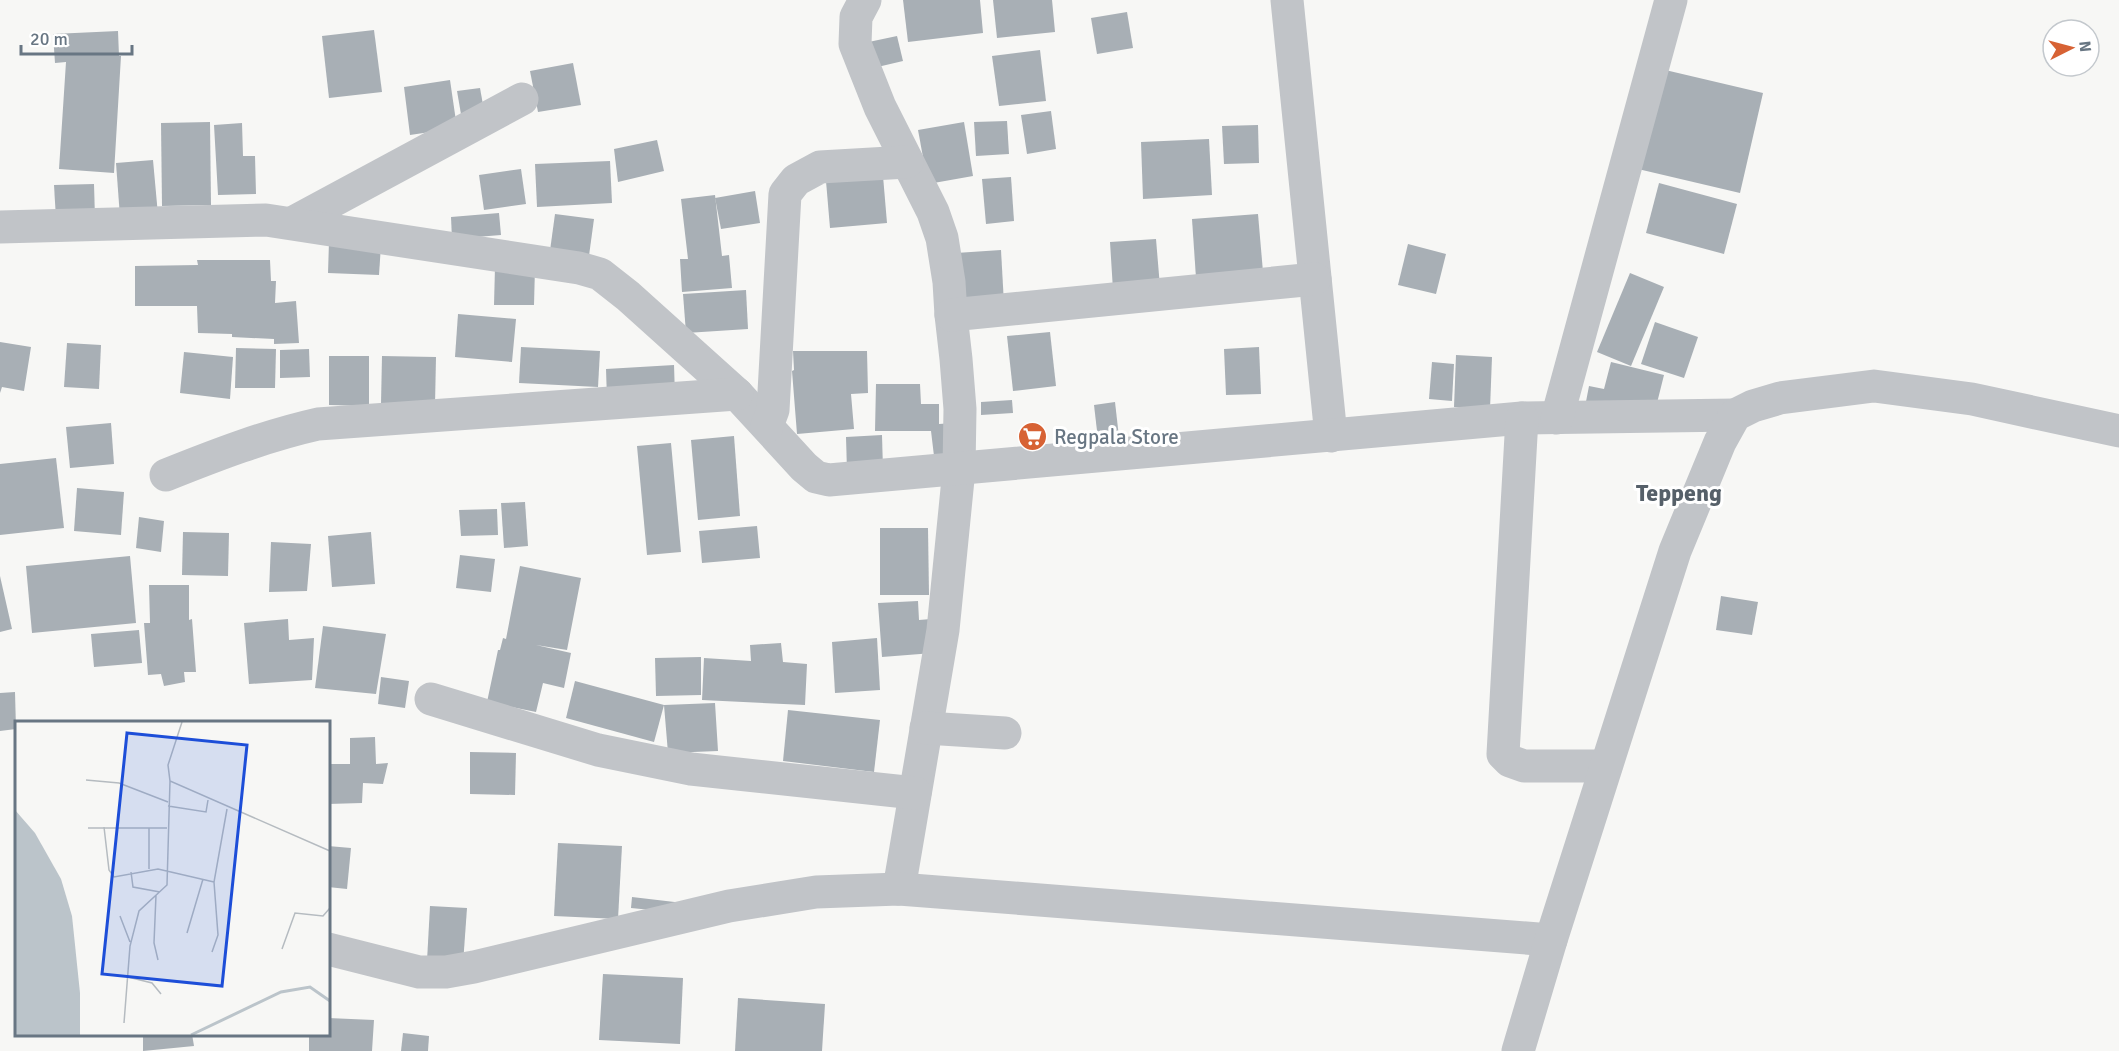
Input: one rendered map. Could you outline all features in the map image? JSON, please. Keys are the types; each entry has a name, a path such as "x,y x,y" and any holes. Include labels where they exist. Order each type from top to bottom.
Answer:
{"street":[{"path":"865,0 856,17 855,44 880,107 933,212 942,238 950,282 959,388 959,469 943,630 899,889"},
{"path":"1287,0 1331,436"},
{"path":"1557,418 1671,0"},
{"path":"292,223 522,99"},
{"path":"767,426 773,410 785,194 796,180 820,167 907,162"},
{"path":"0,227 266,220 579,268 600,274 628,296 737,394 804,467 816,477 829,480 1522,418 1735,415 1753,406 1780,398 1874,386 1972,399 2119,431"},
{"path":"951,315 1315,279"},
{"path":"166,475 237,447 318,424 737,394"},
{"path":"1518,1051 1675,551 1720,442 1735,415"},
{"path":"1522,418 1503,754 1510,761 1524,766 1606,766"},
{"path":"431,699 598,750 691,769 915,793"},
{"path":"927,728 1005,732"},
{"path":"330,950 419,972 447,972 729,906 816,892 899,889 1551,940"}],"building":[{"path":"903,0 980,0 983,33 908,42"},
{"path":"993,0 1052,0 1055,32 997,38"},
{"path":"1127,12 1133,48 1097,54 1091,18"},
{"path":"374,30 382,92 329,98 322,36"},
{"path":"118,31 119,56 121,56 114,173 59,169 66,62 55,63 53,34"},
{"path":"897,36 903,61 869,69 864,43"},
{"path":"1040,50 1046,101 999,106 992,56"},
{"path":"573,63 581,105 538,112 530,71"},
{"path":"1661,69 1763,93 1740,193 1638,169"},
{"path":"450,80 457,128 410,135 404,87"},
{"path":"480,88 485,116 462,120 457,91"},
{"path":"1051,111 1056,149 1027,154 1021,115"},
{"path":"1007,121 1009,154 976,156 974,122"},
{"path":"210,122 211,205 162,206 161,123"},
{"path":"964,122 973,176 928,184 918,130"},
{"path":"242,123 243,156 255,156 256,194 218,195 214,125"},
{"path":"1258,125 1259,163 1224,164 1222,126"},
{"path":"1209,139 1212,195 1143,199 1141,142"},
{"path":"657,140 664,171 618,182 614,149"},
{"path":"153,160 158,215 120,217 116,163"},
{"path":"610,161 612,203 537,207 535,164"},
{"path":"521,169 526,204 484,210 479,175"},
{"path":"883,176 887,223 830,228 826,181"},
{"path":"1011,177 1014,221 986,224 982,179"},
{"path":"1659,183 1737,204 1724,254 1646,233"},
{"path":"94,184 95,218 56,219 54,185"},
{"path":"755,191 760,223 721,229 715,198"},
{"path":"715,195 722,256 729,255 732,288 682,292 680,259 688,259 681,199"},
{"path":"499,213 501,235 452,239 451,217"},
{"path":"555,214 594,219 588,263 549,258"},
{"path":"1258,214 1263,272 1196,278 1192,219"},
{"path":"1156,239 1160,287 1113,290 1110,242"},
{"path":"329,242 381,245 379,275 328,273"},
{"path":"1408,244 1446,254 1436,294 1398,285"},
{"path":"1001,250 1004,304 959,307 956,253"},
{"path":"197,260 270,260 271,281 276,281 275,303 296,301 299,343 274,344 274,339 198,333 197,306 135,306 135,266 198,265"},
{"path":"495,267 535,267 534,305 494,305"},
{"path":"1630,273 1664,287 1631,366 1597,352"},
{"path":"746,290 748,329 686,333 683,294"},
{"path":"458,314 516,319 512,362 455,357"},
{"path":"1655,322 1698,337 1684,378 1641,364"},
{"path":"1050,332 1056,386 1013,391 1007,336"},
{"path":"0,342 31,347 24,391 2,387 0,393"},
{"path":"67,343 101,345 99,389 64,387"},
{"path":"521,347 600,351 598,387 519,383"},
{"path":"1259,347 1261,394 1226,395 1224,349"},
{"path":"236,348 276,349 275,388 235,388"},
{"path":"309,349 310,377 280,378 280,350"},
{"path":"793,351 867,351 868,393 851,394 854,429 797,434 792,371 794,370"},
{"path":"184,352 233,357 230,399 180,393"},
{"path":"1456,355 1492,357 1490,409 1454,407"},
{"path":"329,356 369,356 369,406 329,405"},
{"path":"382,356 436,357 435,405 381,404"},
{"path":"1432,362 1454,364 1452,401 1429,399"},
{"path":"1611,362 1664,375 1655,411 1584,412 1589,386 1604,389"},
{"path":"674,365 675,396 607,399 606,369"},
{"path":"876,384 920,384 921,404 939,404 939,424 953,423 956,453 934,456 931,431 875,431"},
{"path":"1012,400 1013,413 981,415 981,402"},
{"path":"1115,402 1120,446 1099,448 1094,405"},
{"path":"111,423 114,464 70,468 66,427"},
{"path":"882,435 883,470 847,471 846,437"},
{"path":"734,436 740,516 698,520 691,440"},
{"path":"671,443 681,552 647,555 637,446"},
{"path":"56,458 64,528 0,535 0,464"},
{"path":"77,488 124,492 121,535 74,531"},
{"path":"525,502 528,546 504,548 501,503"},
{"path":"497,509 498,535 461,536 459,510"},
{"path":"139,517 164,521 161,552 136,548"},
{"path":"757,526 760,558 702,563 699,531"},
{"path":"880,528 928,528 929,595 880,595"},
{"path":"183,532 229,533 228,576 182,575"},
{"path":"371,532 375,584 332,587 328,536"},
{"path":"271,542 311,544 307,591 269,592"},
{"path":"460,555 495,559 491,592 456,588"},
{"path":"130,556 136,623 32,633 26,566"},
{"path":"520,566 581,578 567,650 536,645 571,653 564,688 543,683 536,712 487,702 498,650 500,650 503,638 506,639"},
{"path":"0,576 12,629 0,632"},
{"path":"149,585 189,585 189,620 192,619 196,672 184,672 185,682 164,686 161,674 148,675 144,623 150,623"},
{"path":"1721,596 1758,602 1752,635 1716,630"},
{"path":"918,601 919,620 931,619 933,653 882,657 878,603"},
{"path":"288,619 289,640 314,638 312,680 249,684 244,623"},
{"path":"323,626 386,634 376,694 315,688"},
{"path":"139,630 142,663 94,667 91,634"},
{"path":"877,638 880,690 835,693 832,642"},
{"path":"781,643 783,662 807,664 805,705 702,700 704,658 751,661 750,645"},
{"path":"701,657 701,695 656,696 655,658"},
{"path":"381,677 409,681 405,708 378,704"},
{"path":"575,681 664,705 654,742 566,718"},
{"path":"15,692 15,729 0,731 0,693"},
{"path":"715,703 718,751 668,753 664,705"},
{"path":"788,710 880,720 874,772 783,761"},
{"path":"375,737 376,764 388,763 383,784 363,783 362,803 330,804 330,764 350,764 350,738"},
{"path":"470,752 516,753 515,795 470,794"},
{"path":"558,843 622,846 618,919 554,916"},
{"path":"330,846 351,848 347,889 330,887"},
{"path":"632,897 683,903 681,913 631,908"},
{"path":"430,906 467,908 463,964 427,961"},
{"path":"603,974 683,978 680,1044 599,1040"},
{"path":"738,998 825,1004 822,1051 735,1051"},
{"path":"330,1018 374,1020 372,1051 309,1051 309,1036 330,1036"},
{"path":"403,1033 429,1036 428,1051 401,1051"},
{"path":"143,1036 192,1036 194,1046 143,1051"}],"place":[{"name":"Regpala Store","path":"1033,437"}],"district":[{"name":"Teppeng","path":"1679,493"}]}
